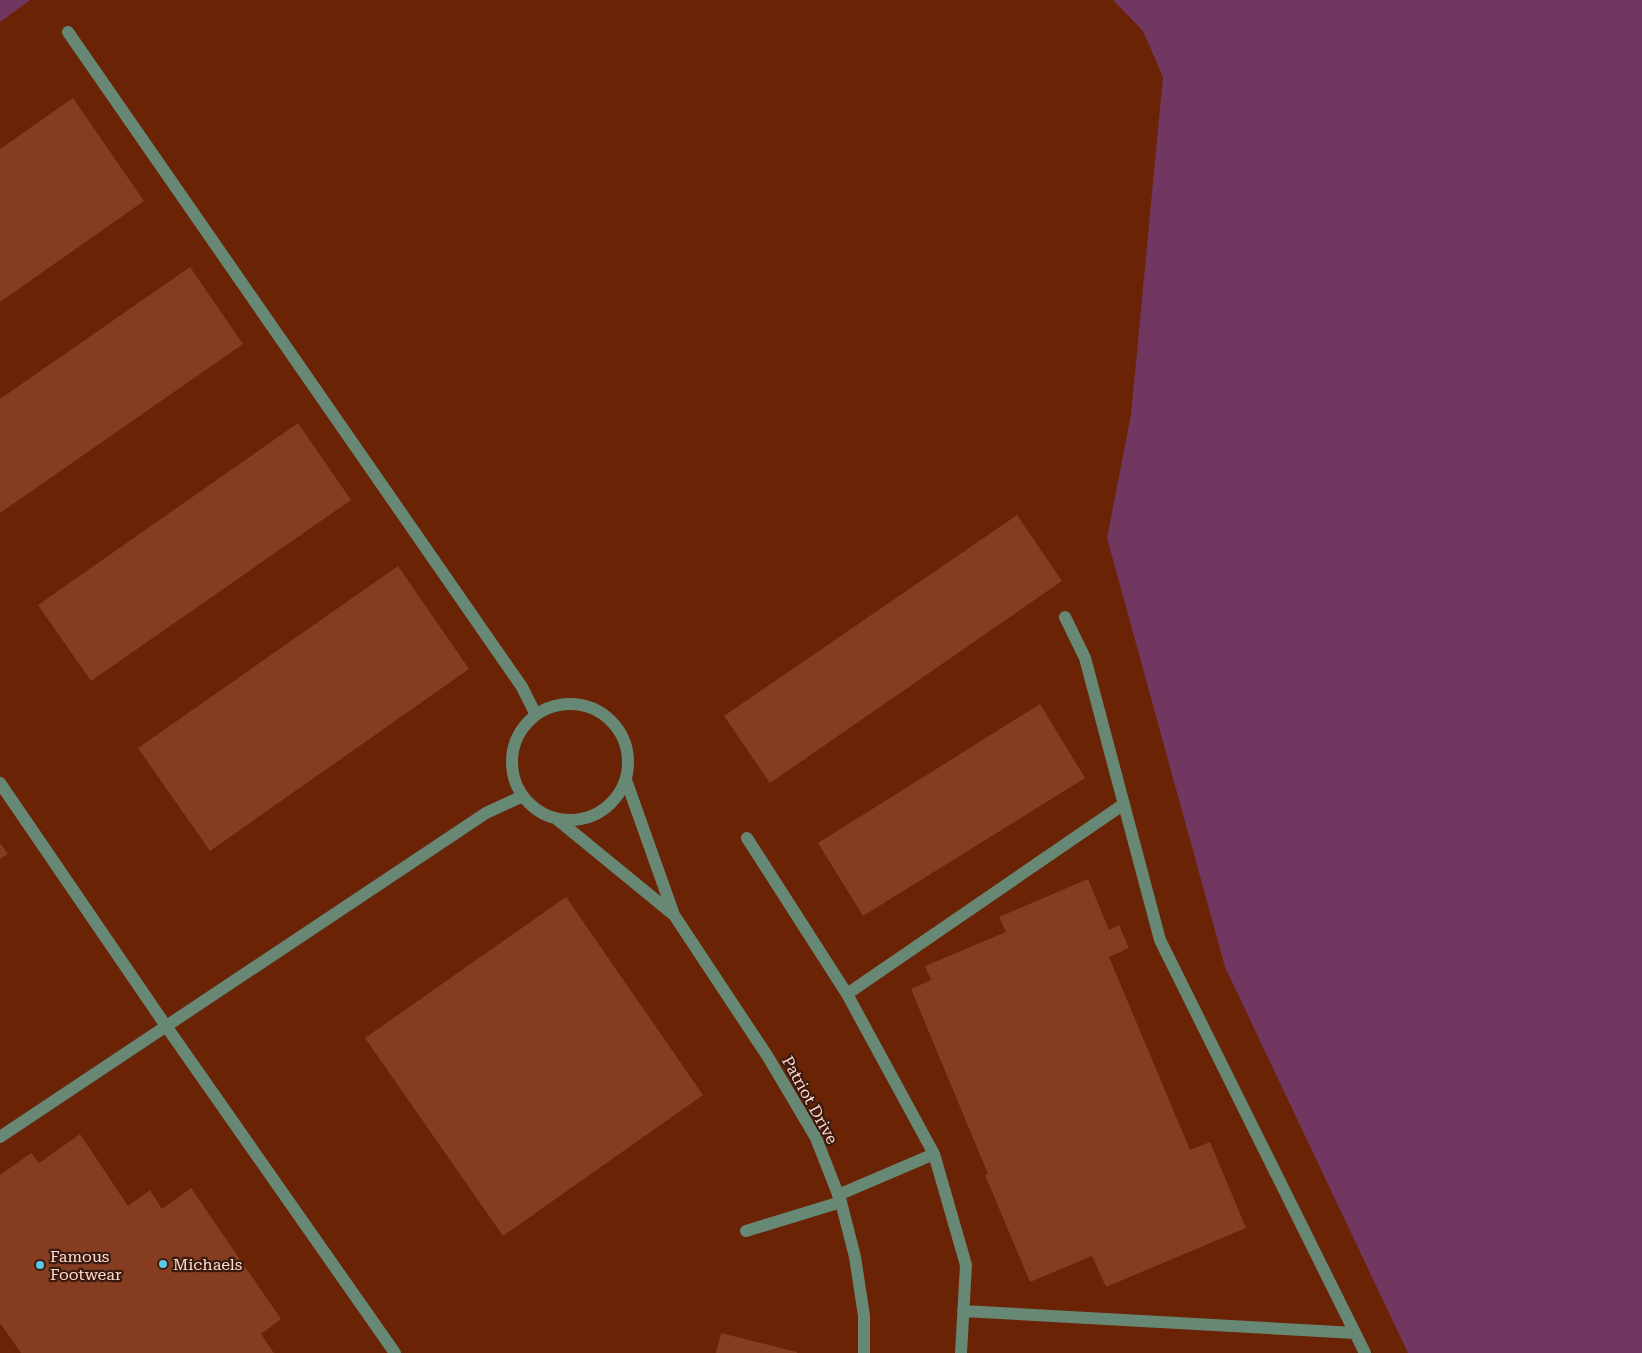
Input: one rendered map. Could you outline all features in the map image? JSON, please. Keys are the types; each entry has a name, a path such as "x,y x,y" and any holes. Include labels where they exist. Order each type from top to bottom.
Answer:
{"street":[{"path":"68,32 522,687 536,715"},
{"path":"1065,617 1085,658 1160,940 1365,1353"},
{"path":"570,704 588,706 604,715 617,728 626,744 628,762 626,780 618,796 606,808 592,817 575,821 558,820 532,807 523,796 514,780 512,762 515,744 523,728 536,715 552,707 570,704"},
{"name":"Patriot Drive","path":"626,780 674,915 768,1057 816,1138 840,1199 855,1257 864,1316 864,1353"},
{"path":"0,783 166,1026 395,1353"},
{"path":"0,1137 486,813 523,796"},
{"path":"847,994 1124,804"},
{"name":"Patriot Drive","path":"558,820 674,915"},
{"path":"747,838 847,994 934,1154 966,1265 961,1353"},
{"path":"746,1231 840,1199 934,1154"},
{"path":"963,1312 1355,1333"}],"shaded area":[{"path":"0,0 30,0 0,22"},
{"path":"1113,0 1642,0 1642,1353 1408,1353 1225,967 1107,538 1131,415 1163,77 1143,31"}],"building":[{"path":"73,98 144,201 0,302 0,149"},
{"path":"190,267 243,344 0,513 0,399"},
{"path":"298,423 351,500 91,681 38,605"},
{"path":"1017,515 1062,581 770,783 724,716"},
{"path":"398,566 469,669 210,851 138,748"},
{"path":"1040,704 1085,778 863,916 818,843"},
{"path":"0,843 8,854 0,859"},
{"path":"1088,879 1109,930 1119,925 1129,948 1109,957 1190,1150 1210,1142 1246,1228 1106,1287 1092,1256 1030,1282 985,1175 988,1174 911,989 931,980 925,966 1006,932 999,917"},
{"path":"566,897 703,1095 503,1236 365,1038"},
{"name":"Michaels","path":"80,1134 128,1206 150,1190 162,1209 191,1188 281,1319 261,1334 274,1353 21,1353 0,1323 0,1175 31,1153 39,1163"},
{"path":"721,1333 797,1352 797,1353 716,1353"}],"place":[{"name":"Michaels","path":"163,1264"},
{"name":"Famous Footwear","path":"40,1265"}]}
